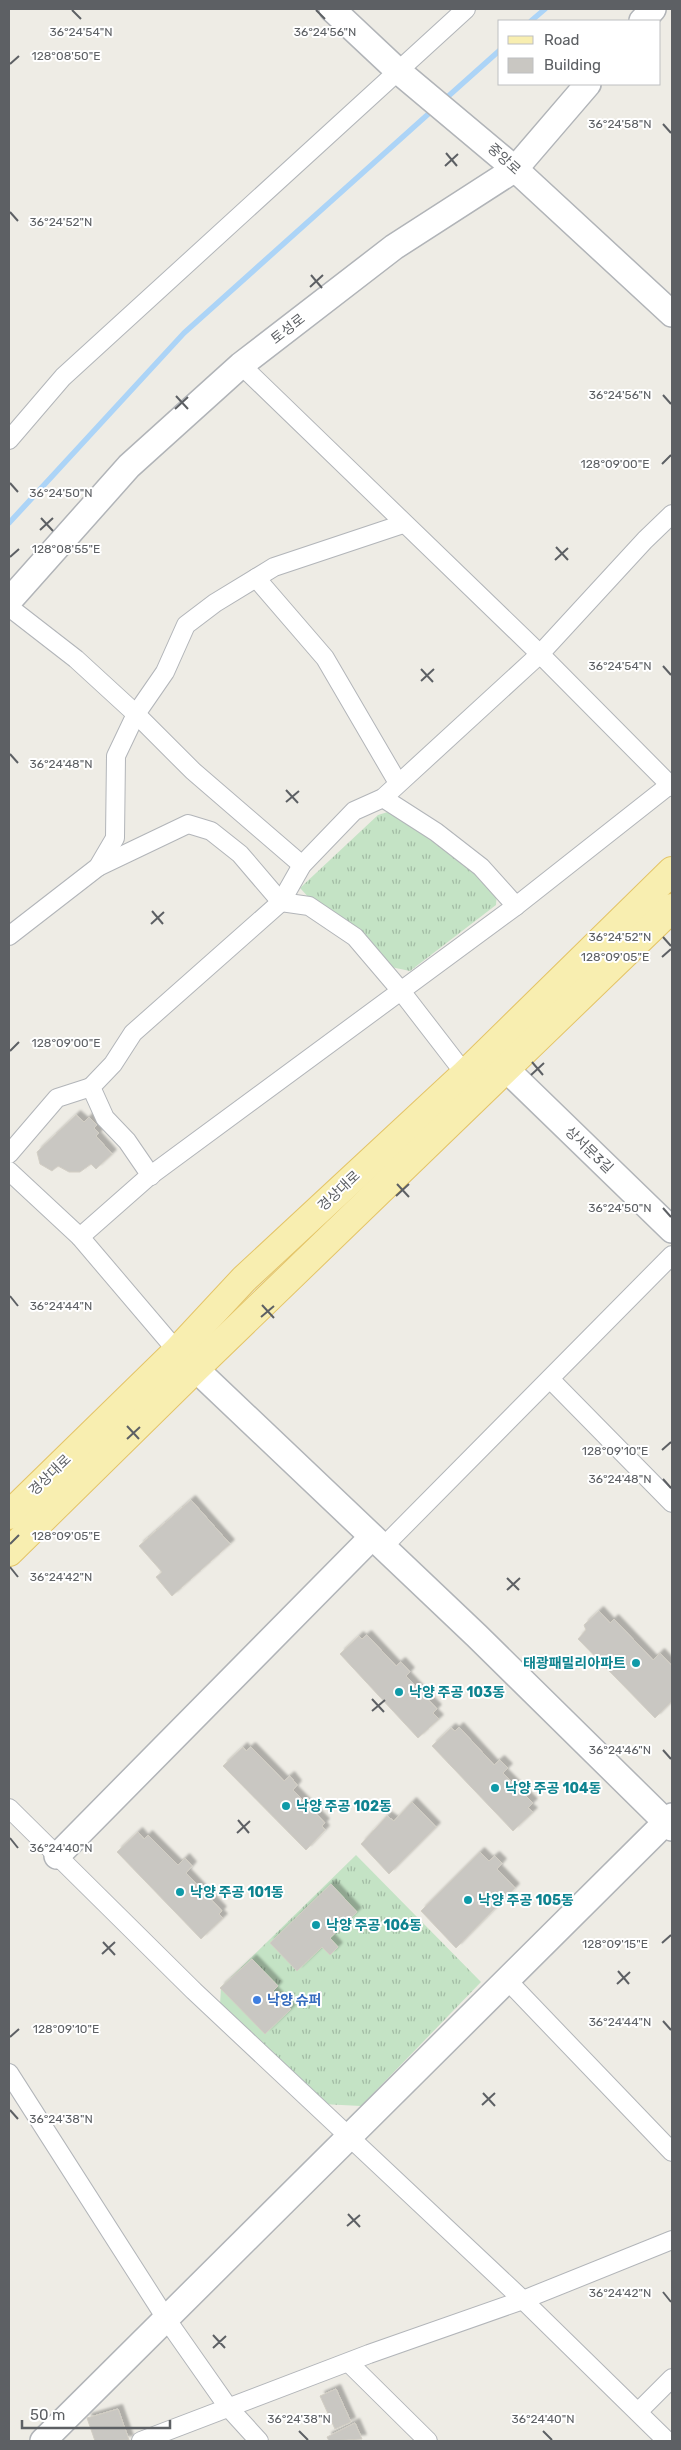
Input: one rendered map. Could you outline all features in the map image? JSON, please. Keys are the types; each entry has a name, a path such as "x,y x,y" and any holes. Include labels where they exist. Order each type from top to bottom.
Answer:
{"main road":[{"name":"경상대로","path":"9,1552 186,1360 244,1279 465,1074 672,871"},
{"name":"경상대로","path":"9,1515 186,1360 506,1070 672,908"}],"street":[{"name":"중앙로","path":"332,9 397,70 515,169 672,314"},
{"path":"9,440 63,377 466,9"},
{"path":"643,20 653,9"},
{"name":"토성로","path":"9,601 129,466 241,365 394,247 515,169 587,85"},
{"path":"80,1236 150,1176 516,906 671,785 540,654 403,524 241,365"},
{"path":"9,1154 57,1098 91,1087 113,1064 133,1034 281,902 302,865 354,811 383,798 540,654 645,540 672,514"},
{"path":"98,867 114,838 116,756 136,714 165,672 186,625 215,603 274,567 403,524"},
{"path":"256,578 325,658 398,783"},
{"path":"9,607 76,659 136,714 193,771 302,865"},
{"path":"383,798 436,832 481,866 516,906"},
{"path":"9,936 98,867 188,824 212,831 240,854 281,902 309,906 355,937 465,1074"},
{"name":"상서문3길","path":"506,1070 672,1230"},
{"path":"91,1087 105,1118 127,1141 150,1176"},
{"path":"9,1171 80,1236 186,1360 670,1822 507,1980 167,2320 43,2441"},
{"path":"57,1856 378,1542 550,1378 672,1255"},
{"path":"550,1378 672,1502"},
{"path":"9,1808 194,1991 524,2300 667,2441"},
{"path":"507,1980 672,2152"},
{"path":"9,2073 167,2320 228,2407 259,2441"},
{"path":"141,2441 228,2407 524,2300 672,2240"},
{"path":"349,2363 428,2441"},
{"path":"638,2412 672,2378"}],"green space":[{"path":"391,811 438,839 497,891 496,905 410,971 386,966 312,901 300,888 378,815"},
{"path":"356,1855 481,1982 361,2106 322,2104 220,2005 221,1987"}],"building":[{"path":"76,1115 84,1122 89,1117 97,1125 94,1128 99,1133 96,1136 112,1154 96,1169 91,1164 80,1172 69,1172 58,1166 52,1171 40,1164 37,1152"},
{"path":"191,1500 230,1544 172,1596 156,1577 162,1572 139,1546"},
{"name":"태광패밀리아파트","path":"599,1611 610,1623 614,1619 653,1660 660,1653 672,1666 672,1701 655,1718 578,1639 586,1630 584,1625"},
{"name":"낙양 주공 103동","path":"367,1635 396,1666 401,1662 410,1672 406,1676 437,1709 433,1713 439,1719 418,1738 340,1654 359,1636 362,1639"},
{"name":"낙양 주공 104동","path":"459,1727 494,1765 500,1760 508,1768 503,1773 533,1803 528,1808 533,1812 513,1831 432,1746 451,1728 455,1731"},
{"name":"낙양 주공 102동","path":"243,1747 246,1751 251,1747 284,1781 290,1776 297,1785 293,1790 325,1823 322,1826 325,1830 306,1850 223,1766"},
{"path":"412,1802 436,1827 389,1874 361,1844 387,1816 394,1821"},
{"name":"낙양 주공 101동","path":"138,1832 144,1839 148,1835 178,1865 185,1858 192,1866 186,1873 222,1911 219,1914 223,1918 201,1939 117,1852"},
{"name":"낙양 주공 105동","path":"480,1852 489,1861 495,1856 502,1863 497,1869 515,1888 456,1948 421,1911"},
{"name":"낙양 주공 106동","path":"331,1884 357,1912 330,1938 338,1947 330,1955 322,1947 297,1971 270,1943"},
{"name":"낙양 슈퍼","path":"252,1959 278,1986 273,1991 291,2009 265,2034 220,1988"},
{"path":"336,2389 351,2422 335,2429 320,2396"},
{"path":"118,2409 129,2440 95,2441 87,2418"},
{"path":"355,2423 362,2439 329,2441 327,2437"}],"waterway":[{"path":"532,20 545,9"},
{"path":"444,100 498,52"},
{"path":"9,523 184,333 435,108"}],"place":[{"name":"태광패밀리아파트","path":"636,1663"},
{"name":"낙양 주공 103동","path":"399,1692"},
{"name":"낙양 주공 104동","path":"495,1788"},
{"name":"낙양 주공 102동","path":"286,1806"},
{"name":"낙양 주공 101동","path":"180,1892"},
{"name":"낙양 주공 105동","path":"468,1900"},
{"name":"낙양 주공 106동","path":"316,1925"},
{"name":"낙양 슈퍼","path":"257,2000"}]}
